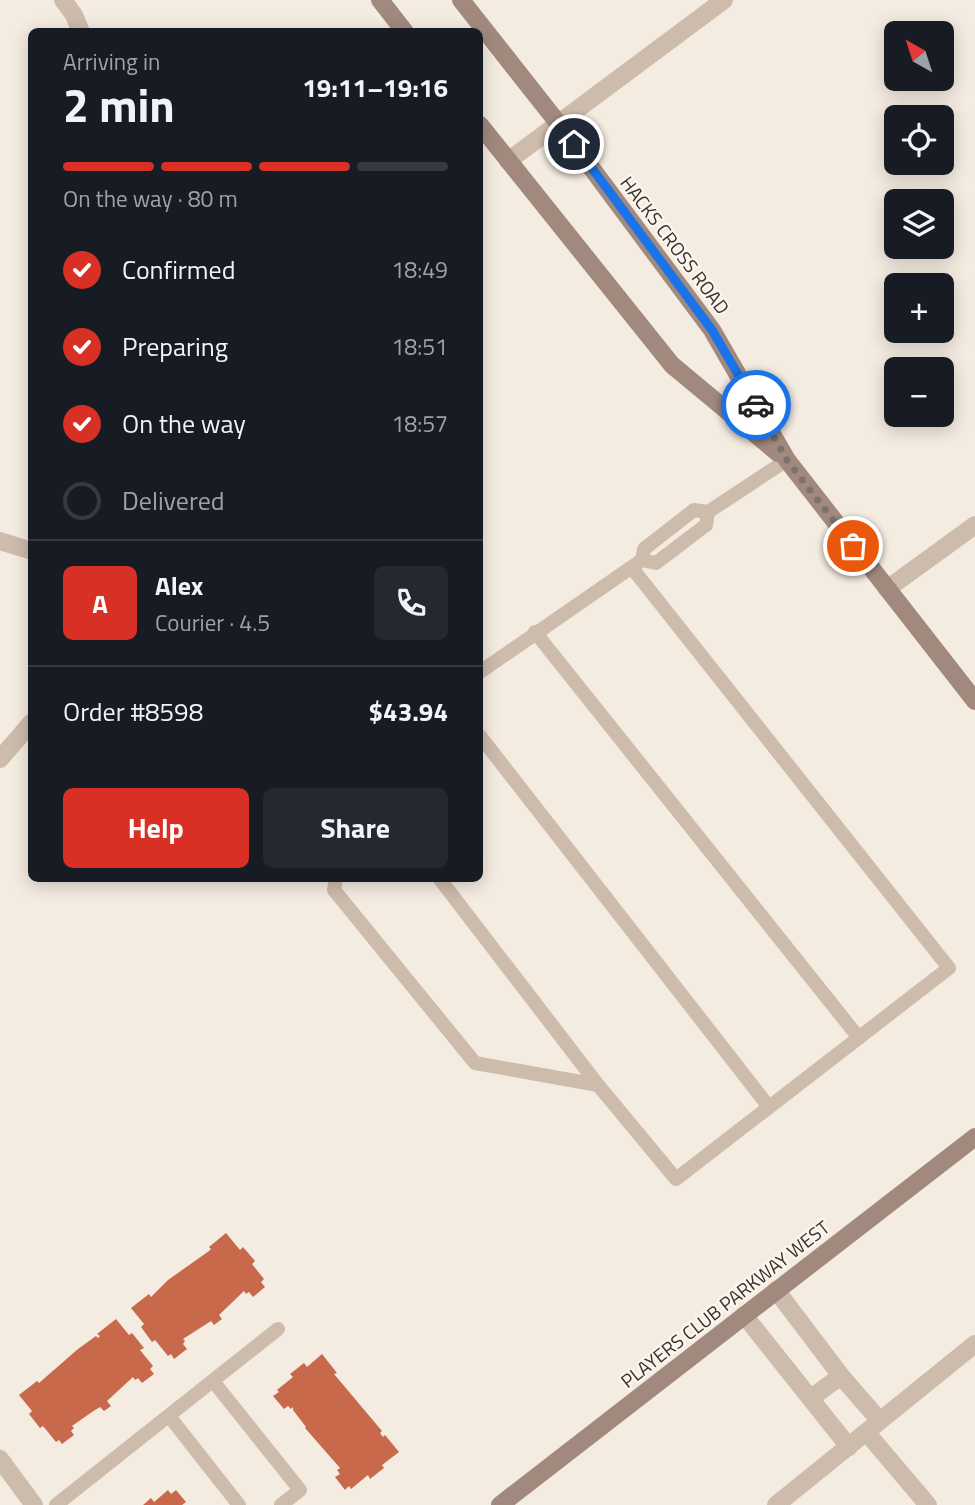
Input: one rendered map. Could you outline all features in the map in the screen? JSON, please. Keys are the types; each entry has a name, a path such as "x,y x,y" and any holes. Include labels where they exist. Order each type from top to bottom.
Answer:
{"main road":[{"path":"380,0 402,28"},
{"name":"HACKS CROSS ROAD","path":"461,0 558,123 712,330 787,460 975,701"},
{"name":"HACKS CROSS ROAD","path":"483,129 672,365 787,460"},
{"name":"PLAYERS CLUB PARKWAY WEST","path":"509,1502 975,1136"}],"street":[{"path":"63,0 79,28"},
{"path":"508,161 724,0"},
{"path":"887,589 975,525"},
{"path":"0,541 28,550"},
{"path":"0,759 28,727"},
{"path":"776,1290 841,1376 928,1505"},
{"path":"744,1315 849,1447"},
{"path":"775,1505 975,1343"},
{"path":"811,1398 841,1376"},
{"path":"0,1459 34,1505"}],"lane":[{"path":"483,670 637,564 656,563 706,525 708,512 787,460"},
{"path":"442,882 598,1085 676,1179 949,968 637,564"},
{"path":"535,632 859,1038"},
{"path":"483,740 769,1107"},
{"path":"336,882 334,890 475,1063 598,1085"},
{"path":"56,1505 278,1329"},
{"path":"213,1381 300,1490 281,1505"},
{"path":"169,1416 239,1505"}],"building":[{"path":"226,1233 240,1250 243,1247 255,1261 252,1264 264,1279 261,1282 265,1287 253,1297 244,1291 219,1315 222,1319 214,1325 211,1321 183,1339 187,1349 174,1359 171,1354 168,1356 155,1340 152,1342 141,1327 144,1324 131,1308 149,1294 151,1297 168,1280 209,1251 209,1247"},
{"path":"116,1319 144,1348 140,1350 153,1366 150,1369 154,1374 142,1383 133,1377 107,1401 111,1406 104,1411 100,1407 92,1412 72,1426 74,1435 62,1444 59,1440 56,1442 43,1426 40,1428 29,1414 32,1411 19,1395 37,1381 39,1383 96,1336 98,1338 100,1336 97,1334"},
{"path":"322,1354 337,1373 334,1374 382,1431 380,1433 383,1437 385,1435 399,1452 370,1479 368,1475 351,1489 349,1486 345,1490 335,1477 340,1474 337,1470 340,1468 305,1428 293,1407 284,1409 273,1396 293,1377 290,1374 304,1363 307,1367"},
{"path":"168,1490 171,1494 176,1490 186,1502 182,1505 143,1505 151,1498 154,1502"}],"way so far":[{"path":"756,405 787,460 853,546"}],"route":[{"path":"574,144 712,330 756,405"}]}
